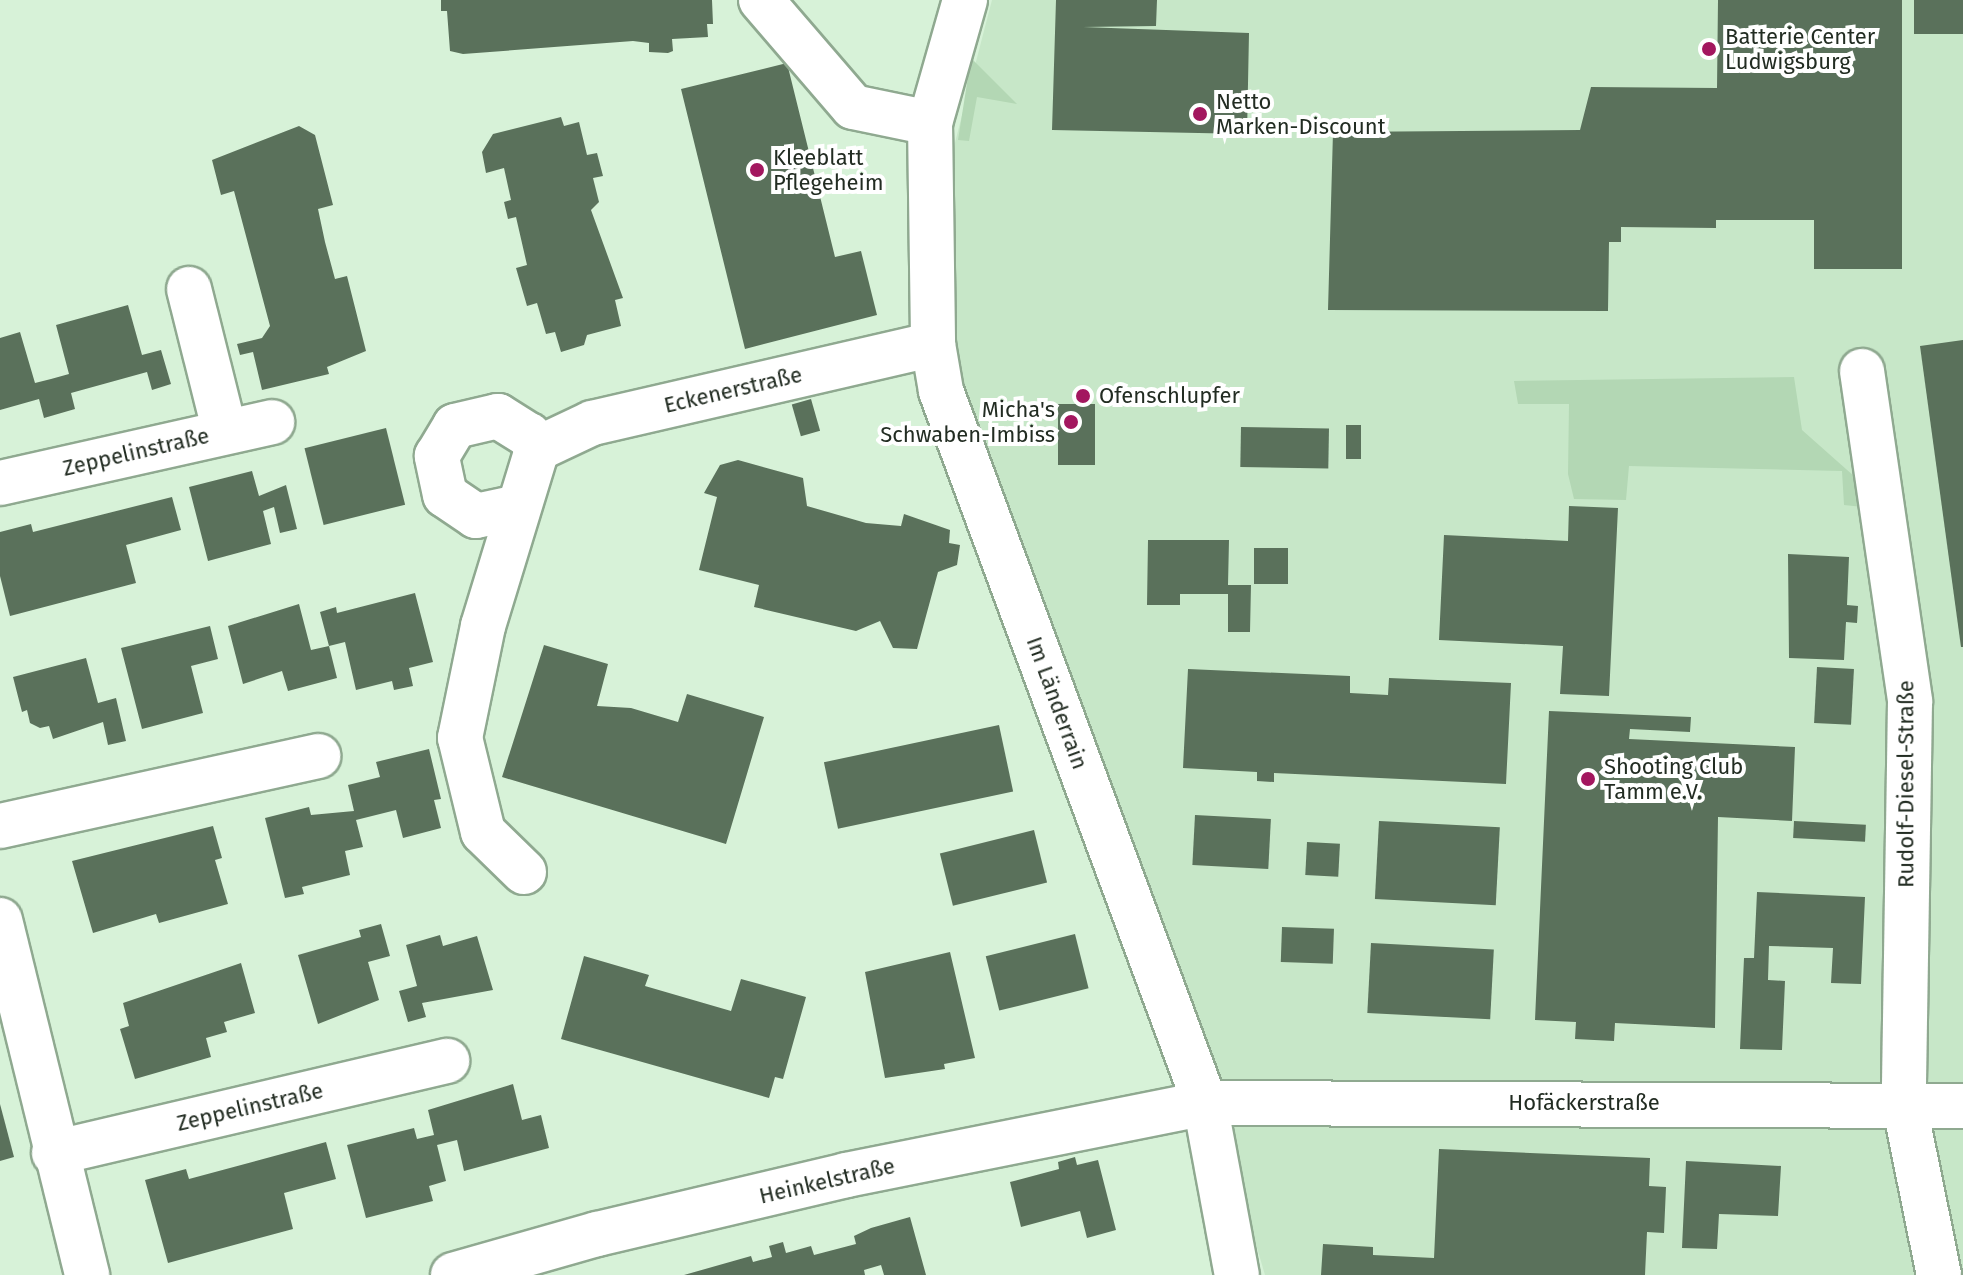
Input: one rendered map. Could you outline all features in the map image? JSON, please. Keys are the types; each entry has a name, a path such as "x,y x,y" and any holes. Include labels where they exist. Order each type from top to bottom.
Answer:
{"street":[{"path":"761,0 853,107 930,123"},
{"name":"Im Länderrain","path":"965,0 930,123 933,344 941,391 1205,1103 1237,1275"},
{"path":"189,289 225,432"},
{"name":"Eckenerstraße","path":"537,449 592,423 933,344"},
{"name":"Rudolf-Diesel-Straße","path":"1862,371 1910,702 1904,1103 1939,1275"},
{"path":"518,507 476,516 445,495 437,456 455,426 498,416 529,435 537,449 483,626 460,738 483,832 524,872"},
{"name":"Zeppelinstraße","path":"0,483 272,422"},
{"path":"0,826 318,756"},
{"path":"0,920 15,1048 54,1153 87,1275"},
{"name":"Zeppelinstraße","path":"54,1153 447,1061"},
{"name":"Hofäckerstraße","path":"1205,1103 1904,1103 1963,1106"},
{"name":"Heinkelstraße","path":"453,1275 597,1234 846,1175 1205,1103"}],"shaded area":[{"path":"992,0 1963,0 1963,1275 1265,1275 1218,1115 938,344 952,154"},
{"path":"971,58 1017,104 977,97 969,141 958,140"},
{"path":"1794,377 1802,430 1855,477 1863,507 1844,505 1842,471 1629,466 1626,500 1574,499 1568,474 1569,404 1518,404 1514,381"}],"building":[{"path":"441,0 712,0 713,24 707,24 708,37 672,39 673,51 668,53 649,52 649,43 633,41 463,54 450,51 447,11 441,11"},
{"path":"1056,0 1157,0 1156,26 1083,27 1249,33 1247,134 1052,130"},
{"path":"1718,0 1902,0 1902,269 1814,269 1814,220 1716,220 1716,228 1621,227 1621,242 1609,242 1608,311 1328,310 1333,132 1580,130 1591,87 1717,88"},
{"path":"1914,0 1963,0 1963,34 1914,34"},
{"name":"Kleeblatt Pflegeheim","path":"787,63 835,257 861,251 877,315 745,349 681,89"},
{"path":"561,117 564,126 579,122 587,155 597,153 603,176 593,178 599,202 591,210 623,298 615,300 621,326 587,335 584,345 561,352 555,332 546,334 537,303 527,306 516,268 527,265 516,217 508,219 504,202 511,200 504,168 486,173 482,152 493,134"},
{"path":"299,126 315,135 333,205 318,209 325,242 335,279 347,276 366,351 327,367 329,374 262,390 253,352 240,355 237,344 262,338 270,326 234,191 221,195 212,160"},
{"path":"128,305 142,355 161,350 171,384 152,390 147,372 71,393 75,409 44,418 39,399 0,410 0,338 20,332 35,383 51,379 69,374 56,325"},
{"path":"1963,340 1963,647 1961,647 1920,346"},
{"path":"811,399 820,431 801,436 792,405"},
{"path":"1058,404 1095,404 1095,465 1058,465"},
{"path":"1346,425 1361,425 1361,459 1346,459"},
{"path":"1241,427 1329,429 1328,469 1240,467"},
{"path":"386,428 405,505 324,525 304,448"},
{"path":"738,460 803,478 807,506 866,523 901,526 904,514 950,530 949,543 960,545 957,565 938,572 917,649 893,648 880,621 856,631 754,607 759,585 699,570 717,497 704,493 720,465"},
{"path":"252,471 259,496 286,485 297,529 280,533 274,507 263,511 271,544 208,561 189,487"},
{"path":"172,497 181,530 126,545 136,583 10,616 0,576 0,532 31,524 33,532"},
{"path":"1569,506 1618,508 1609,696 1560,694 1563,646 1439,640 1444,535 1568,541"},
{"path":"1148,540 1229,540 1228,585 1251,585 1250,632 1228,632 1228,594 1180,594 1180,605 1147,605"},
{"path":"1254,548 1288,548 1288,584 1254,584"},
{"path":"1788,554 1849,557 1847,605 1858,606 1857,623 1846,622 1844,660 1789,658"},
{"path":"415,593 433,662 409,668 413,686 394,690 392,681 356,690 345,642 329,646 320,612 336,607 337,613"},
{"path":"299,604 311,650 329,646 337,678 288,691 282,671 243,684 228,626"},
{"path":"210,626 218,659 191,666 203,713 142,729 121,648"},
{"path":"544,645 608,664 597,706 631,708 678,722 687,694 764,717 726,844 502,777"},
{"path":"86,658 98,703 116,698 126,741 108,745 103,722 53,739 49,726 40,728 30,723 27,710 22,712 13,677"},
{"path":"1817,667 1854,669 1851,725 1814,723"},
{"path":"1188,669 1350,676 1350,693 1388,695 1389,678 1511,683 1506,784 1274,773 1274,782 1257,781 1257,772 1183,768"},
{"path":"1549,711 1691,717 1690,732 1630,729 1629,739 1795,747 1792,821 1718,817 1715,1028 1615,1023 1614,1041 1575,1039 1576,1022 1535,1020"},
{"path":"999,725 1013,792 838,829 824,762"},
{"path":"429,749 441,799 434,800 441,828 403,838 396,810 356,820 363,847 345,851 350,875 302,887 304,894 285,898 265,818 309,807 311,815 354,811 348,785 380,777 376,762"},
{"path":"1195,815 1271,819 1268,869 1192,865"},
{"path":"1379,821 1500,827 1496,905 1375,899"},
{"path":"1794,821 1866,825 1865,842 1793,838"},
{"path":"213,826 222,858 215,860 228,904 159,923 156,914 93,933 72,861"},
{"path":"1034,830 1047,882 953,906 940,853"},
{"path":"1307,842 1340,844 1338,877 1305,875"},
{"path":"1757,892 1865,897 1861,984 1831,983 1833,948 1769,946 1768,980 1785,981 1782,1050 1740,1049 1744,958 1754,958"},
{"path":"381,924 390,956 368,962 379,1000 318,1024 298,955 361,937 359,930"},
{"path":"1282,927 1334,929 1333,964 1281,962"},
{"path":"1075,934 1089,988 999,1011 986,956"},
{"path":"440,935 443,946 477,936 493,990 422,1003 426,1017 408,1022 399,991 417,986 406,945"},
{"path":"1371,943 1494,949 1490,1019 1367,1013"},
{"path":"950,952 975,1058 944,1064 945,1069 885,1078 865,972"},
{"path":"584,956 649,975 645,986 731,1011 741,979 806,997 783,1079 775,1077 769,1098 561,1039"},
{"path":"241,963 255,1013 224,1022 227,1032 206,1038 211,1057 135,1079 120,1029 129,1026 123,1003"},
{"path":"513,1084 522,1120 541,1115 549,1148 464,1171 457,1140 437,1145 446,1181 429,1186 433,1201 366,1218 347,1145 414,1128 417,1139 434,1135 428,1110"},
{"path":"0,1104 14,1157 0,1161"},
{"path":"326,1142 336,1179 284,1193 293,1229 168,1263 145,1180 186,1169 189,1179"},
{"path":"1439,1149 1650,1158 1649,1186 1666,1187 1664,1233 1647,1232 1645,1275 1321,1275 1323,1244 1373,1247 1373,1255 1434,1258"},
{"path":"1075,1157 1077,1165 1098,1160 1116,1230 1087,1238 1080,1211 1021,1227 1010,1182 1059,1169 1058,1162"},
{"path":"1686,1161 1781,1166 1778,1216 1719,1214 1717,1249 1682,1248"},
{"path":"910,1217 926,1275 884,1275 881,1265 864,1270 865,1275 684,1275 751,1256 753,1262 772,1257 769,1246 783,1242 786,1253 811,1246 814,1255 856,1244 854,1236"}],"place":[{"name":"Batterie Center Ludwigsburg","path":"1709,49"},
{"name":"Netto Marken-Discount","path":"1200,114"},
{"name":"Kleeblatt Pflegeheim","path":"757,170"},
{"name":"Ofenschlupfer","path":"1083,396"},
{"name":"Micha's Schwaben-Imbiss","path":"1071,422"},
{"name":"Shooting Club Tamm e.V.","path":"1588,779"}]}
